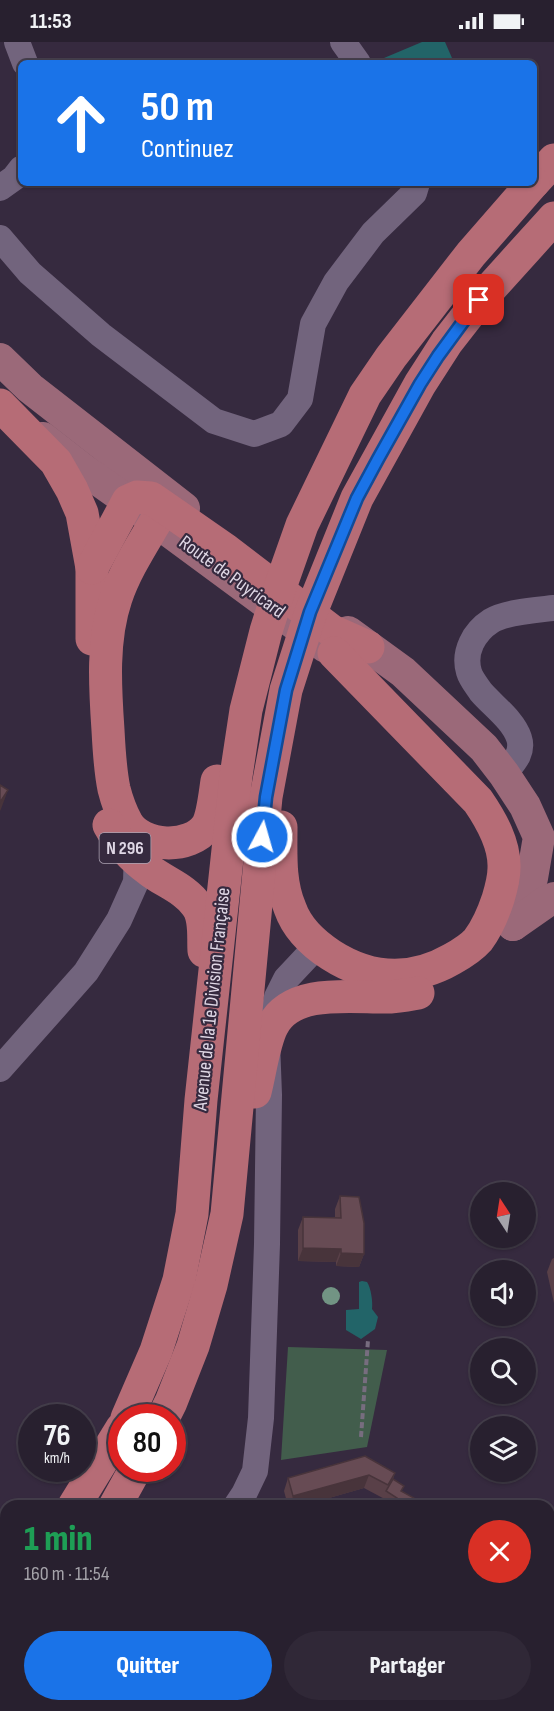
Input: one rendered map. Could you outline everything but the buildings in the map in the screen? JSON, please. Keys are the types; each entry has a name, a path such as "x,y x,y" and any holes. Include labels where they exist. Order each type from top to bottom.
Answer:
{"highway":[{"name":"Avenue de la 1e Division Française","path":"537,178 554,160"},
{"name":"Avenue de la 1e Division Française","path":"133,1404 156,1351 179,1280 192,1214 201,1100 236,776 260,627 296,522 365,395 398,348 471,254 530,186"},
{"name":"Avenue de la 1e Division Française","path":"170,1404 193,1346 212,1285 227,1214 266,797 286,690 310,612 357,498 420,384 447,342 479,300 554,218"},
{"path":"0,405 56,462 72,490 82,513 92,568"},
{"path":"145,506 226,550 332,631 478,801 489,818 534,850 504,868 501,889 487,926 476,942 463,953 428,971 405,976 381,974 352,966 338,959 317,946 303,930 290,910 283,888 281,854 286,690"},
{"path":"92,568 145,506"},
{"path":"145,506 133,563 116,598 108,636 106,693 110,763 114,789 137,846 144,838 165,843 180,842 196,836 208,825 236,681 260,627"},
{"name":"N 296","path":"92,568 90,726 97,796 104,817 127,852 137,846 149,871 189,896 198,907 203,922 201,1100"},
{"path":"227,1214 267,1042 272,1025 280,1015 289,1008 319,997 390,997 432,991 456,980 480,963 513,925"},
{"path":"78,1500 108,1451"},
{"path":"118,1500 128,1482"}],"main road":[{"name":"Route de Puyricard","path":"0,359 30,388 140,475 353,657 404,672 484,748 504,774 525,807 534,850"},
{"path":"0,376 88,451 145,506"},
{"path":"0,405 84,470 145,506"},
{"path":"513,925 532,878 534,850"},
{"path":"513,925 554,898"}],"street":[{"path":"17,42 24,60"},
{"path":"343,42 356,60"},
{"path":"0,188 18,173"},
{"path":"0,238 30,273 110,342 214,421 254,434 280,424 300,399 313,324 336,282 373,233 414,193 416,186"},
{"path":"504,774 520,754 520,739 469,674 467,657 473,638 492,620 521,612 554,609"},
{"path":"0,1069 86,972 119,920 136,882 137,846"},
{"path":"240,1500 255,1472 261,1418 267,1244 269,1095 267,1042 281,988 286,979 317,946"}],"path":[{"path":"361,1437 368,1340"}],"shaded area":[{"path":"422,42 445,42 452,58 448,60 385,60 384,58"},
{"path":"359,1282 367,1282 372,1309 378,1317 375,1329 361,1339 346,1330 346,1310 359,1309"},
{"path":"288,1347 387,1350 367,1447 281,1460"}],"route":[{"path":"262,837 266,797 286,690 310,612 357,498 378,459 420,384 447,342 479,300"}]}
